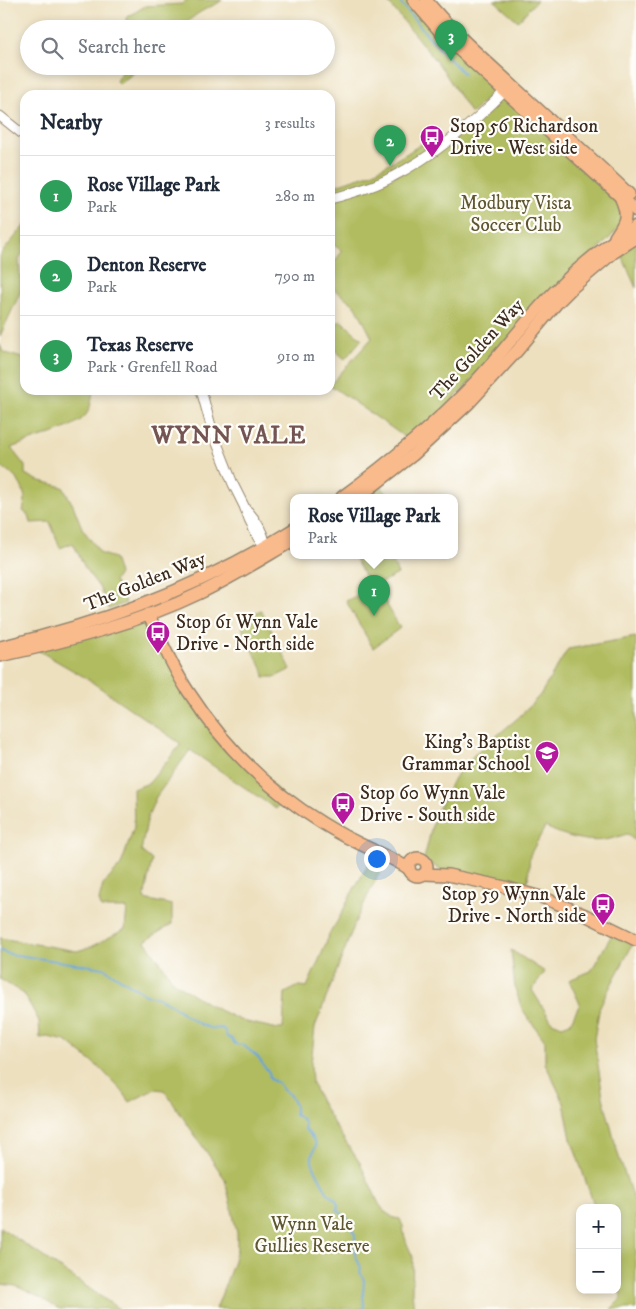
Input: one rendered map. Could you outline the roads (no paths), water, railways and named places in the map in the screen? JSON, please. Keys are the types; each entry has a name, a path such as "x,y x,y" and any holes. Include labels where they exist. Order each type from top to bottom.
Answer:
{"main road":[{"path":"413,0 442,34 584,150 636,201"},
{"path":"426,0 508,88 636,211"},
{"path":"617,183 636,195"},
{"path":"613,241 622,227 626,216 626,210 620,197"},
{"name":"The Golden Way","path":"346,494 392,459 444,413 482,374 555,290 586,262 636,226"},
{"name":"The Golden Way","path":"363,494 413,455 469,403 573,287 613,253 636,238"},
{"name":"The Golden Way","path":"0,656 90,633 148,614 200,593 240,572 290,532"},
{"name":"The Golden Way","path":"0,647 76,627 133,608 290,541"},
{"path":"154,600 148,614 165,650 188,691 224,739 245,762 304,812 344,836 412,864"},
{"path":"133,608 148,614"},
{"path":"412,864 421,858 426,860 426,869"},
{"path":"412,864 412,873 417,876 426,869"},
{"path":"426,869 505,887 548,900 603,923 636,940"}],"street":[{"path":"335,198 391,178 448,142 508,88"},
{"path":"0,116 20,132"},
{"path":"202,395 223,462 258,538 269,549"}],"waterway":[{"path":"398,0 435,44 464,74"},
{"path":"0,951 104,968 146,995 166,1001 203,1026 222,1028 227,1037 232,1039 235,1044 243,1045 258,1057 269,1072 270,1079 278,1083 289,1094 295,1105 295,1115 302,1119 305,1129 316,1145 312,1155 314,1167 327,1192 336,1200 337,1209 348,1219 355,1235 355,1254 364,1280 363,1309"}],"place":[{"name":"Texas Reserve","path":"451,61"},
{"name":"Stop 56 Richardson Drive - West side","path":"432,158"},
{"name":"Denton Reserve","path":"390,166"},
{"name":"Rose Village Park","path":"374,616"},
{"name":"Stop 61 Wynn Vale Drive - North side","path":"158,654"},
{"name":"King's Baptist Grammar School","path":"547,774"},
{"name":"Stop 60 Wynn Vale Drive - South side","path":"343,825"},
{"name":"Stop 59 Wynn Vale Drive - North side","path":"603,926"}],"district":[{"name":"WYNN VALE","path":"229,436"}],"park label":[{"name":"Modbury Vista Soccer Club","path":"516,214"},
{"name":"Wynn Vale Gullies Reserve","path":"312,1235"}]}
